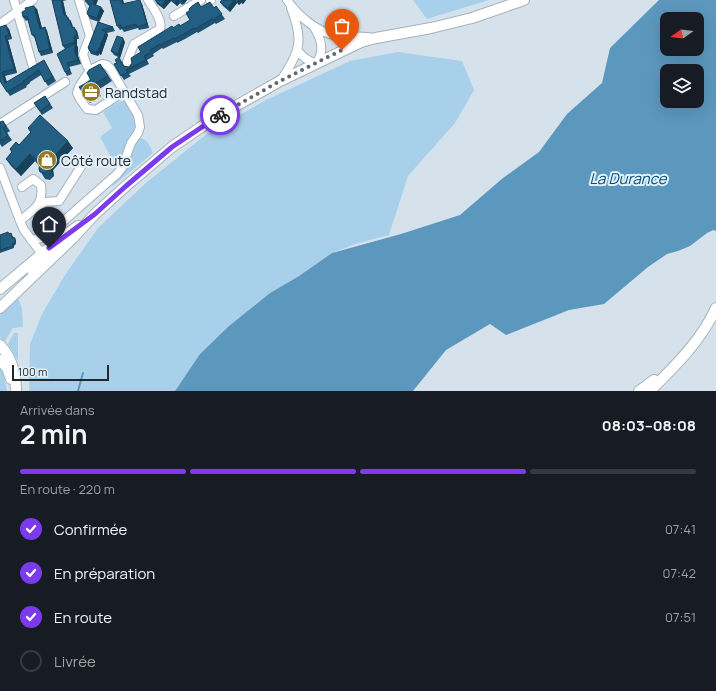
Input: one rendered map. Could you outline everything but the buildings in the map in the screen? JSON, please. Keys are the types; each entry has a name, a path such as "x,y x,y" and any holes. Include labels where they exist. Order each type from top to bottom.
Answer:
{"main road":[{"path":"0,308 95,214 126,186 172,147 213,119 280,81 350,47 376,38 458,22 524,0"},
{"path":"0,289 31,263 36,246 56,242 95,214"},
{"path":"650,391 694,345 705,329 716,308"},
{"path":"0,345 7,353 12,365 15,391"},
{"path":"0,360 7,368 15,391"},
{"path":"643,391 679,362"},
{"path":"657,391 679,362"},
{"path":"639,391 666,372"}],"street":[{"path":"14,0 33,67"},
{"path":"0,24 33,0"},
{"path":"79,0 90,36 84,54 87,66"},
{"path":"129,66 128,62 134,44 160,29 161,26 160,21 148,0"},
{"path":"174,16 201,0"},
{"path":"289,2 314,27 319,36 321,45 321,54 316,63 304,58 298,50"},
{"path":"280,81 293,62 298,50 298,29 289,2"},
{"path":"314,27 327,33 339,36 366,36 376,38"},
{"path":"36,246 42,238 50,233 122,168 130,143 138,133 140,127 138,116 107,65 102,64 90,70 79,87 77,93 87,109 96,110 123,92"},
{"path":"0,124 65,82"},
{"path":"20,221 45,202 59,201 82,165"},
{"path":"0,168 20,221 36,246 40,262 24,285"},
{"path":"22,187 33,179 41,185 42,195 37,207"}],"shaded area":[{"path":"413,0 489,0 427,19"},
{"path":"398,52 462,61 474,90 455,123 408,176 389,235 355,244 332,253 299,276 270,293 229,326 200,354 175,391 29,391 30,344 42,314 65,275 98,228 147,182 208,133 266,100 350,61"},
{"path":"123,101 131,109 138,127 117,168 100,137 112,128 103,112 112,105"},
{"path":"138,138 146,141 153,153 113,186 110,183 126,161"},
{"path":"18,297 22,309 23,327 13,328 5,341 2,340 0,337 0,316 2,312"},
{"path":"14,333 18,333 18,361 8,344"},
{"path":"0,365 2,367 7,391 0,391"}],"water":[{"name":"La Durance","path":"659,0 716,0 716,231 713,230 707,233 690,246 667,254 648,267 604,304 569,310 506,335 490,324 446,350 413,391 175,391 200,354 229,326 270,293 299,276 332,253 401,234 460,215 503,178 539,152 567,114 602,83 610,48"}],"waterway":[{"path":"78,391 83,373"}],"way so far":[{"path":"220,115 280,81 342,50"}],"place":[{"name":"Randstad","path":"91,92"},
{"name":"Côté route","path":"47,160"}],"route":[{"path":"49,248 95,214 160,156 198,128 220,115"}]}
